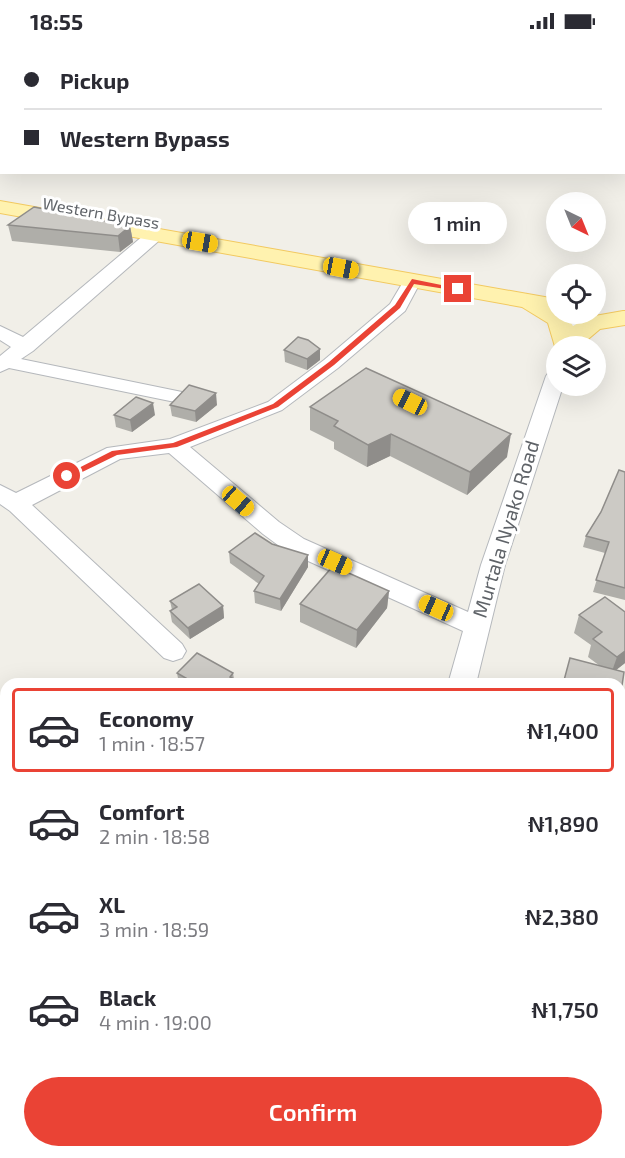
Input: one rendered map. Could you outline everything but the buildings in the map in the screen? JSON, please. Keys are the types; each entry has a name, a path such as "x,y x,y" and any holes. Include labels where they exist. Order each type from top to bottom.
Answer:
{"main road":[{"name":"Western Bypass","path":"0,195 546,290"},
{"name":"Western Bypass","path":"0,207 546,304"},
{"path":"526,301 557,318 565,336"},
{"path":"606,304 624,313"},
{"path":"606,313 624,313"},
{"path":"575,336 583,327 624,313"}],"street":[{"path":"4,364 156,234"},
{"path":"9,499 27,496 115,453 174,445 275,406 398,307 412,281"},
{"path":"0,332 26,347"},
{"path":"331,363 352,374"},
{"path":"4,364 175,396"},
{"name":"Murtala Nyako Road","path":"463,678 518,451 546,396"},
{"path":"174,445 271,528 295,544 476,626"},
{"path":"9,499 173,651"}],"route":[{"path":"67,476 115,453 174,445 275,406 398,307 412,281 458,289"}]}
